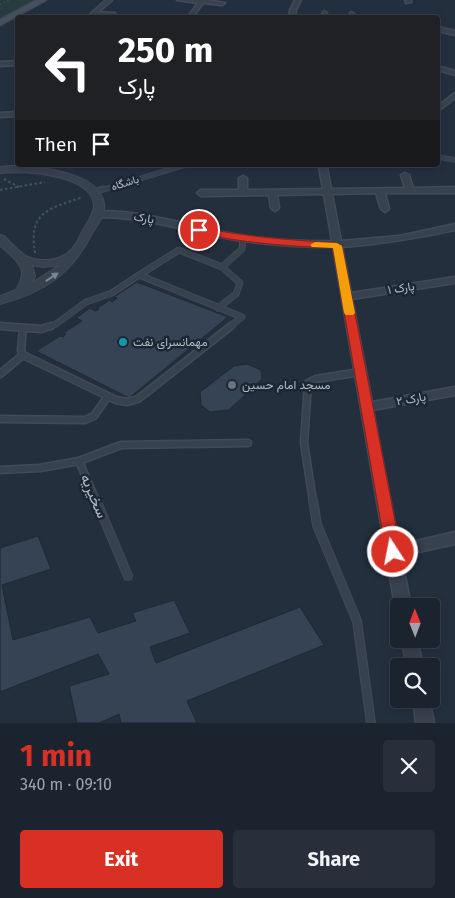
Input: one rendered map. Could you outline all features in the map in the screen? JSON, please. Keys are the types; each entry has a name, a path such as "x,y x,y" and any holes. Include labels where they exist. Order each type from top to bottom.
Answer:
{"main road":[{"path":"27,15 45,2"},
{"path":"17,15 45,2"},
{"path":"0,23 15,16"},
{"path":"0,31 15,22"}],"street":[{"path":"90,15 109,0"},
{"path":"180,0 222,3"},
{"path":"292,15 298,0"},
{"path":"191,15 202,1"},
{"path":"90,15 115,15"},
{"path":"440,29 454,31"},
{"path":"444,38 454,31"},
{"path":"0,64 15,63"},
{"path":"440,68 448,65"},
{"path":"440,68 455,73"},
{"path":"440,107 455,95"},
{"path":"0,115 15,114"},
{"path":"0,170 35,167 66,177 94,192 99,203 98,214 66,267 46,281 0,300"},
{"path":"323,168 402,598"},
{"path":"405,175 410,191"},
{"path":"243,178 243,193"},
{"path":"201,193 455,190"},
{"path":"380,191 385,209"},
{"path":"273,193 275,208"},
{"name":"پارک","path":"98,214 146,217 243,238 278,243 337,246 428,234 455,227"},
{"path":"0,238 29,268 28,280 20,292"},
{"path":"21,258 36,262 56,262 68,258 76,252"},
{"name":"پارک ۱","path":"346,297 455,280"},
{"name":"پارک ۲","path":"367,407 455,391"},
{"path":"393,552 455,538"},
{"path":"422,708 425,723"}],"lane":[{"path":"440,157 455,160"},
{"name":"باشگاه","path":"94,192 178,167"},
{"path":"222,267 242,249 243,238"},
{"path":"0,326 41,329 56,324 86,302 112,293 179,250 222,267 240,283 236,294 218,308"},
{"path":"23,328 21,350 23,356 116,400 127,402 138,399 242,318 139,275"},
{"path":"0,374 23,356"},
{"path":"360,372 316,379 308,383 304,443 317,525 357,620 371,723"},
{"path":"0,419 85,420 94,416 108,396"},
{"path":"79,461 121,445 248,443"},
{"name":"سخیریه","path":"0,470 40,468 79,461 128,576"}],"path":[{"path":"0,5 9,0"},
{"path":"0,177 19,187"},
{"path":"0,190 66,177"},
{"path":"36,262 32,231 36,221 46,212 62,204 94,192"}],"green space":[{"path":"0,0 34,0 0,19"}],"building":[{"name":"مهمانسرای نفت","path":"137,282 228,317 129,398 36,351 60,336 63,337 66,334 63,333 82,321 76,318 90,308 95,311 110,300 112,302 117,298 114,297"},
{"name":"مسجد امام حسین","path":"247,364 261,370 262,379 229,410 210,412 201,405 200,392 234,366"},
{"path":"38,536 51,569 2,585 13,640 90,617 98,633 136,621 132,613 174,600 190,633 150,647 156,663 300,607 324,645 187,701 197,723 121,723 119,714 99,723 77,723 69,686 109,674 98,654 0,692 0,548"}],"slow traffic":[{"path":"315,245 337,246 349,313"}],"place":[{"name":"مهمانسرای نفت","path":"123,342"},
{"name":"مسجد امام حسین","path":"232,385"}],"route":[{"path":"199,230 278,243 337,246 393,552"}]}
